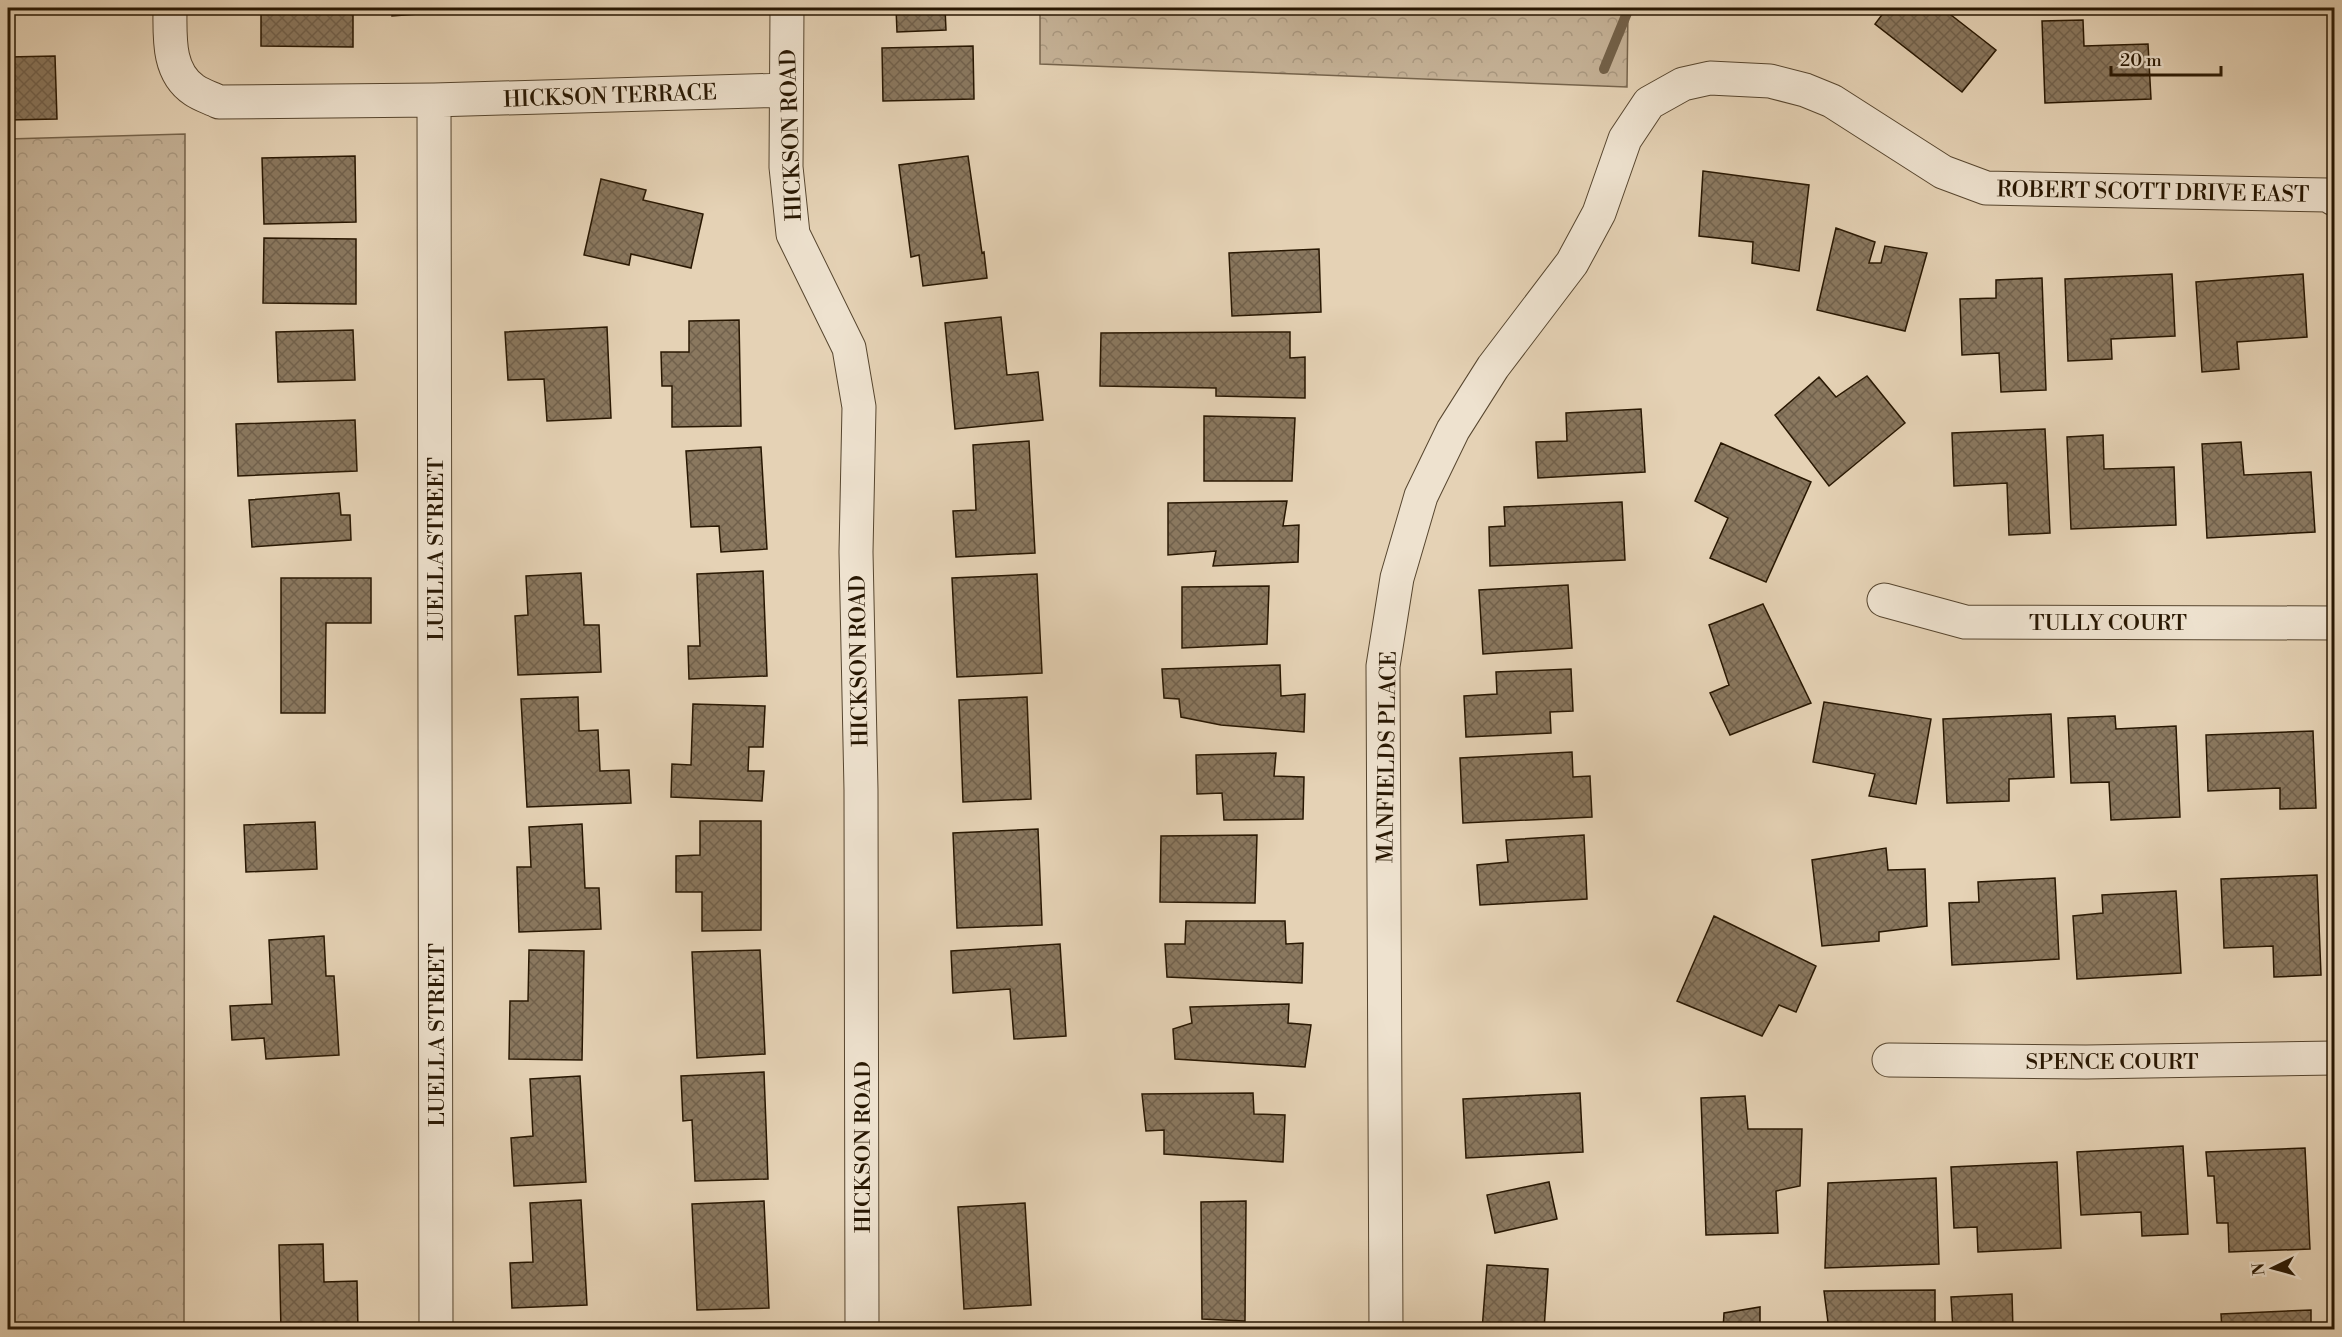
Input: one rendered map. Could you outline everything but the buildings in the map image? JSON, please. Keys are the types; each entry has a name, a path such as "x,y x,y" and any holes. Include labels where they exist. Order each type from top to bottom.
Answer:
{"street":[{"path":"170,8 173,60 180,77 194,90 219,102 434,100"},
{"name":"HICKSON ROAD","path":"787,8 786,167 793,234 849,348 859,407 856,552 861,790 862,1329"},
{"name":"ROBERT SCOTT DRIVE EAST","path":"1710,78 1770,81 1805,90 1832,101 1943,172 1986,188 2327,195 2334,199"},
{"name":"MANFIELDS PLACE","path":"1386,1329 1383,666 1397,578 1421,496 1453,430 1493,367 1572,263 1599,213 1625,139 1649,103 1683,84 1710,78"},
{"name":"HICKSON TERRACE","path":"434,100 786,90"},
{"name":"LUELLA STREET","path":"434,100 436,1329"},
{"name":"TULLY COURT","path":"1884,600 1965,622 2334,622"},
{"name":"SPENCE COURT","path":"1889,1060 2086,1062 2334,1058"}],"green space":[{"path":"1040,8 1628,8 1627,87 1040,64"},
{"path":"185,134 184,1329 8,1329 8,139"}],"waterway":[{"path":"1604,69 1629,8"}]}
